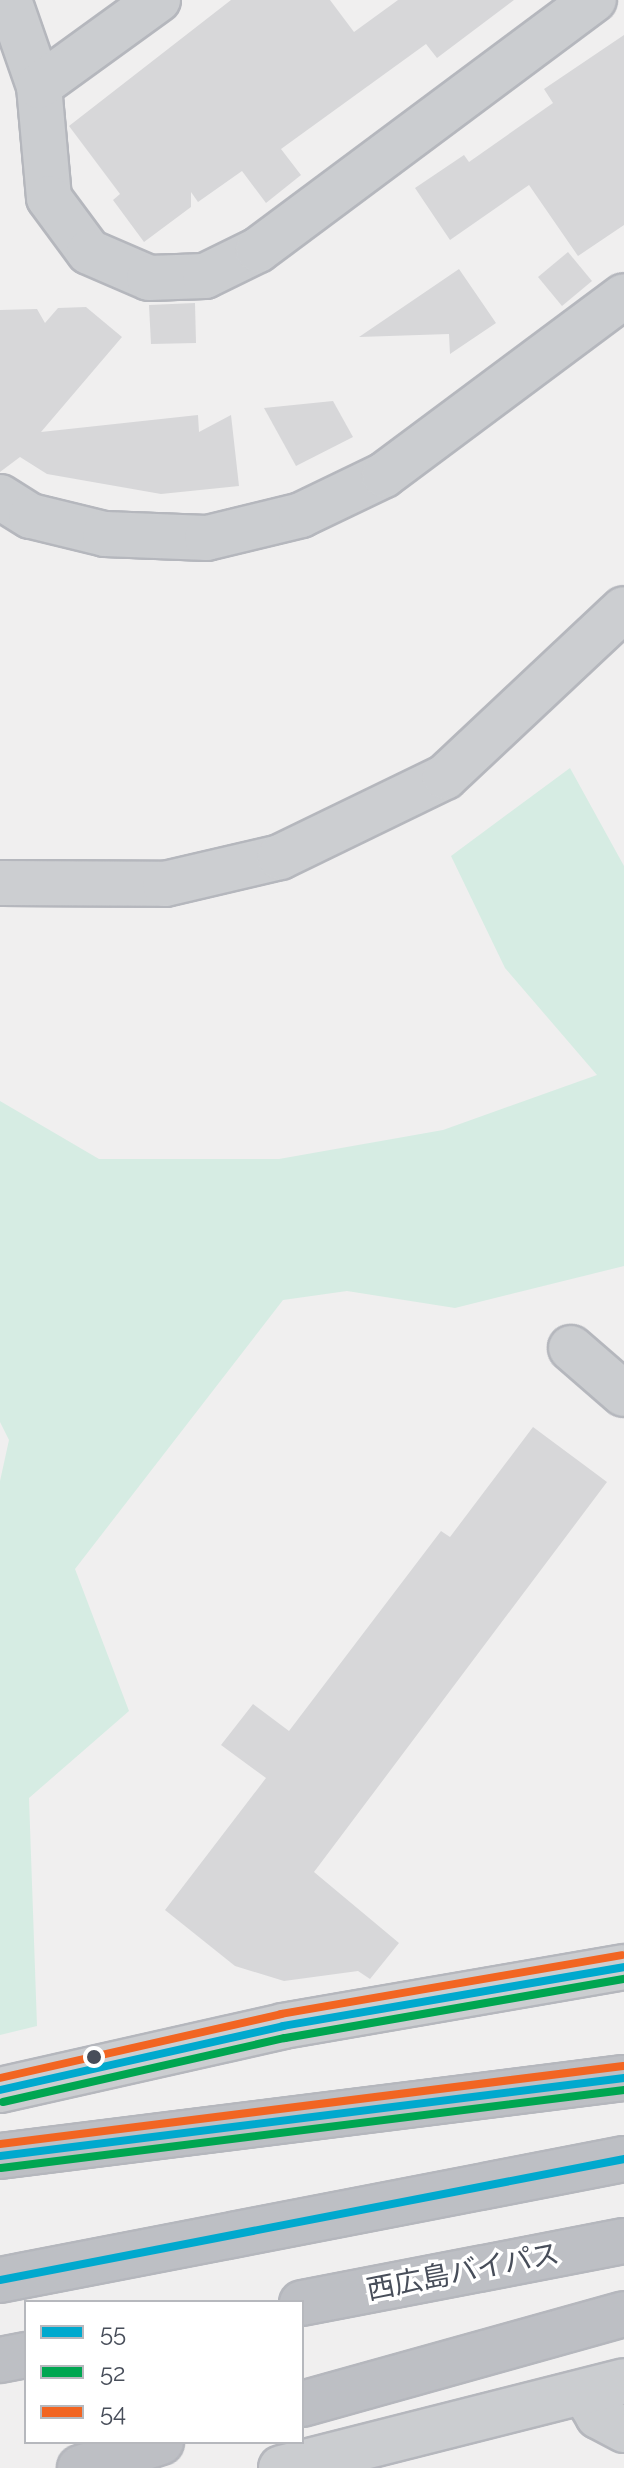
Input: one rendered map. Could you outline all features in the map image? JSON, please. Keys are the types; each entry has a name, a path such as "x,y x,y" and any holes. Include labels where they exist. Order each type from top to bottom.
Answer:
{"highway":[{"path":"0,2156 624,2078"},
{"path":"0,2280 624,2159"},
{"name":"西広島バイパス","path":"304,2303 624,2241"},
{"path":"304,2403 624,2314"},
{"path":"0,2360 24,2355"},
{"path":"80,2468 155,2444"}],"street":[{"path":"9,0 39,86 49,198 89,252 149,278 205,276 258,250 594,0"},
{"path":"39,86 158,0"},
{"path":"0,497 31,516 105,534 207,538 301,515 384,475 624,296"},
{"path":"0,883 165,884 280,857 445,777 624,609"},
{"path":"571,1348 624,1394"},
{"path":"0,2090 283,2026 624,1967"},
{"path":"605,2387 598,2416 624,2430"},
{"path":"281,2468 417,2452 605,2387"}],"green space":[{"path":"570,768 624,866 624,1266 455,1308 347,1291 283,1300 75,1569 129,1711 29,1798 37,2026 0,2035 0,1481 9,1440 0,1422 0,1101 99,1159 279,1159 443,1130 597,1075 505,968 451,856"}],"building":[{"path":"231,0 330,0 354,32 398,0 514,0 437,58 426,44 281,149 301,175 266,203 242,171 198,202 191,192 191,207 144,242 113,200 120,194 69,126"},
{"path":"624,35 624,225 578,256 529,185 450,240 415,188 464,155 469,162 553,103 544,89"},
{"path":"568,252 592,281 562,306 538,277"},
{"path":"459,269 496,323 450,354 449,334 359,337"},
{"path":"195,303 196,343 151,344 149,305"},
{"path":"86,307 122,337 41,432 198,415 199,432 231,415 239,486 161,494 47,474 20,457 0,472 0,310 37,309 45,323 58,308"},
{"path":"333,401 353,437 296,466 264,408"},
{"path":"533,1427 607,1482 314,1872 399,1943 370,1979 358,1971 284,1981 235,1966 165,1910 266,1778 221,1745 253,1704 289,1731 441,1531 450,1537"}],"transit line":[{"name":"54","path":"0,2078 281,2014 622,1955"},
{"name":"55","path":"0,2090 283,2026 624,1967"},
{"name":"52","path":"3,2102 285,2038 624,1979"},
{"name":"54","path":"0,2144 623,2066"},
{"name":"55","path":"0,2156 624,2078"},
{"name":"52","path":"1,2168 624,2090"},
{"name":"55","path":"0,2280 624,2159"}]}
